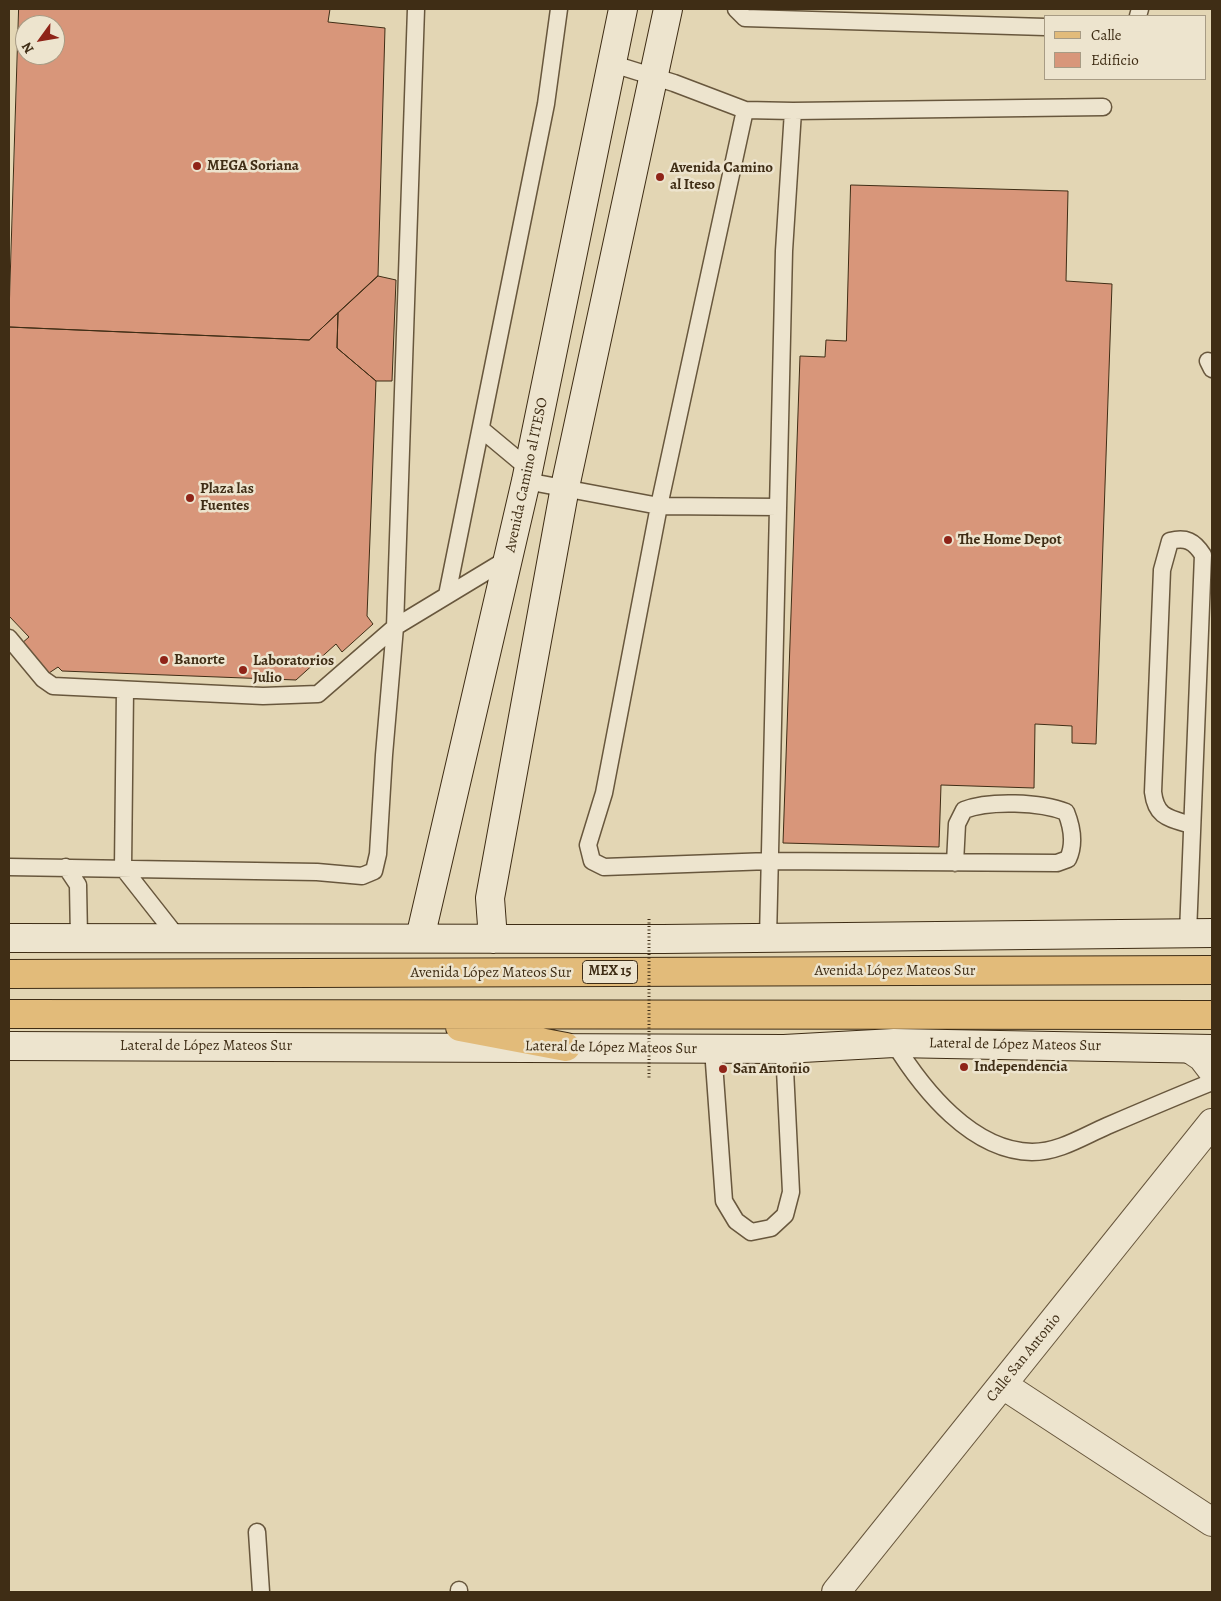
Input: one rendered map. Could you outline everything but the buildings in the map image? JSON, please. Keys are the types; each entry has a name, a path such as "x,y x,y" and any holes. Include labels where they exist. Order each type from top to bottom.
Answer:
{"main road":[{"name":"Avenida Camino al ITESO","path":"420,938 528,475 623,9"},
{"path":"493,938 490,898 565,487 668,9"},
{"path":"9,938 768,938 1200,933"},
{"name":"Avenida López Mateos Sur","path":"9,974 1212,970"},
{"path":"9,1014 1212,1015"},
{"path":"390,1014 566,1047"},
{"name":"Lateral de López Mateos Sur","path":"9,1046 784,1049 894,1043 1201,1049"},
{"path":"1201,1049 1202,1057 1212,1070"},
{"name":"Calle San Antonio","path":"836,1592 1212,1123"},
{"path":"1003,1385 1212,1522"}],"lane":[{"path":"9,867 317,872 362,876 374,870 378,854 395,626 416,9"},
{"path":"447,595 546,104 559,9"},
{"path":"736,9 744,18 1044,27"},
{"path":"613,64 745,110 1103,107"},
{"path":"745,110 659,506 604,793 588,845 592,861 604,867 770,861 956,863 1058,864 1068,859 1071,852 1072,827 1066,812 1051,806 978,804 964,810 957,824 956,863"},
{"path":"768,938 784,251 792,110"},
{"path":"481,429 528,475 565,487 659,506 778,507"},
{"path":"1190,825 1165,817 1155,806 1153,792 1162,570 1170,541 1182,538 1196,544 1203,555 1190,825 1200,933"},
{"path":"9,638 43,679 53,686 263,696 318,694 395,626 508,558"},
{"path":"125,690 123,868 178,938"},
{"path":"66,868 78,885 80,938"},
{"path":"894,1043 908,1067 968,1130 998,1147 1032,1152 1064,1147 1212,1082"},
{"path":"713,1049 724,1201 736,1221 750,1232 771,1228 785,1215 792,1192 784,1049"},
{"path":"257,1532 261,1592"}],"path":[{"path":"649,919 649,1078"}],"place":[{"name":"MEGA Soriana","path":"197,166"},
{"name":"Avenida Camino al Iteso","path":"660,177"},
{"name":"Plaza las Fuentes","path":"190,498"},
{"name":"The Home Depot","path":"948,540"},
{"name":"Banorte","path":"164,660"},
{"name":"Laboratorios Julio","path":"243,670"},
{"name":"Independencia","path":"964,1067"},
{"name":"San Antonio","path":"723,1069"}]}
